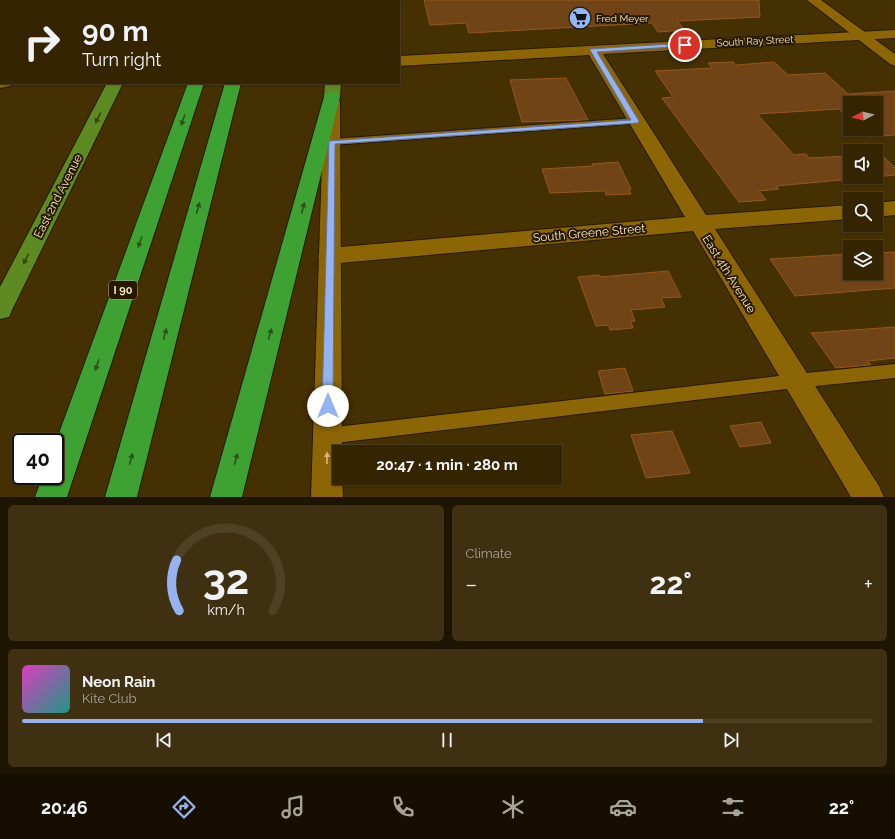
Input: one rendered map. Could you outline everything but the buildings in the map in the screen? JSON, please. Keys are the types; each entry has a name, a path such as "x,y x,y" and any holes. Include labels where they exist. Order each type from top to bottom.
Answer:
{"highway":[{"name":"I 90","path":"51,497 196,84"},
{"path":"121,497 233,84"},
{"path":"226,497 333,90"}],"main road":[{"name":"East 2nd Avenue","path":"0,310 8,280 114,84"}],"street":[{"path":"813,0 895,60"},
{"name":"South Ray Street","path":"400,61 895,34"},
{"name":"East 4th Avenue","path":"593,50 698,223 868,497"},
{"path":"327,497 329,256 333,90"},
{"path":"883,209 895,208"},
{"name":"South Greene Street","path":"329,256 698,223 843,213"}],"lane":[{"path":"331,142 636,121"},
{"path":"327,436 796,381 895,371"}],"place":[{"name":"Fred Meyer","path":"580,18"}],"route":[{"path":"328,406 331,142 636,121 593,50 685,45"}]}
